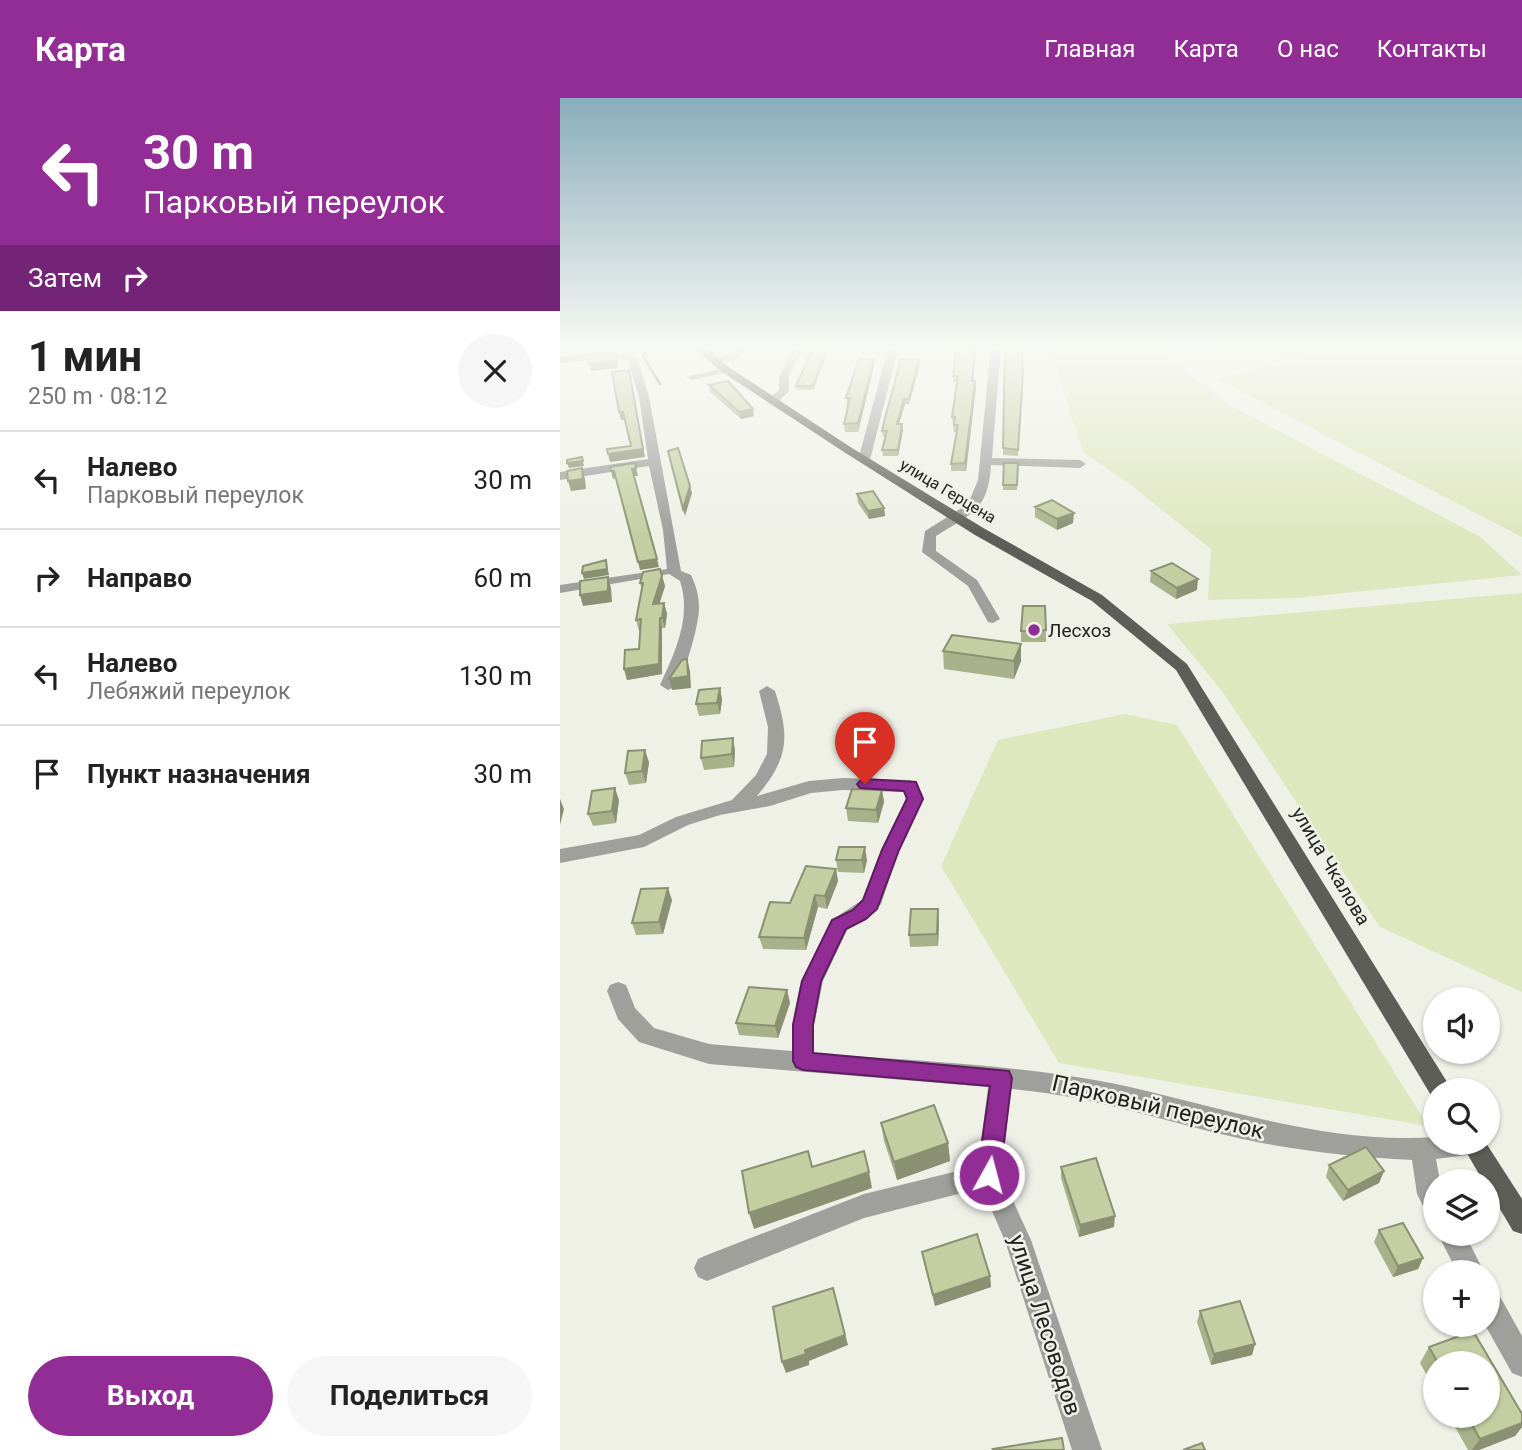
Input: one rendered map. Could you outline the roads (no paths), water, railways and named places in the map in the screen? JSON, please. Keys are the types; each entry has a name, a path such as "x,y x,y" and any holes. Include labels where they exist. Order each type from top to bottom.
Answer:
{"main road":[{"name":"улица Герцена","path":"784,408 956,517 1097,598 1182,667"},
{"name":"улица Чкалова","path":"1182,667 1433,1078"},
{"path":"1480,1155 1522,1222"}],"street":[{"path":"645,408 654,462 673,540 674,571 686,578 692,591 686,643 668,685"},
{"path":"863,460 877,408"},
{"path":"991,408 987,461 974,506 930,534 929,552 940,562 961,572 979,589 993,619"},
{"path":"987,461 1080,464"},
{"path":"560,476 654,462"},
{"path":"560,589 674,571"},
{"path":"737,806 761,783 777,754 778,721 767,691"},
{"path":"560,856 643,840 682,821 821,786 843,783 910,786 915,799 890,850 871,904 860,915 839,925 812,981 803,1025 803,1061"},
{"name":"Парковый переулок","path":"618,991 626,1013 647,1035 709,1054 1046,1082 1113,1094 1257,1131 1365,1146 1422,1149"},
{"path":"707,1268 864,1206 989,1175 1001,1078"},
{"path":"1422,1149 1426,1169"},
{"name":"улица Лесоводов","path":"989,1175 1018,1240 1087,1450"},
{"path":"1500,1324 1522,1363"}],"place":[{"name":"Лесхоз","path":"1034,630"}]}
